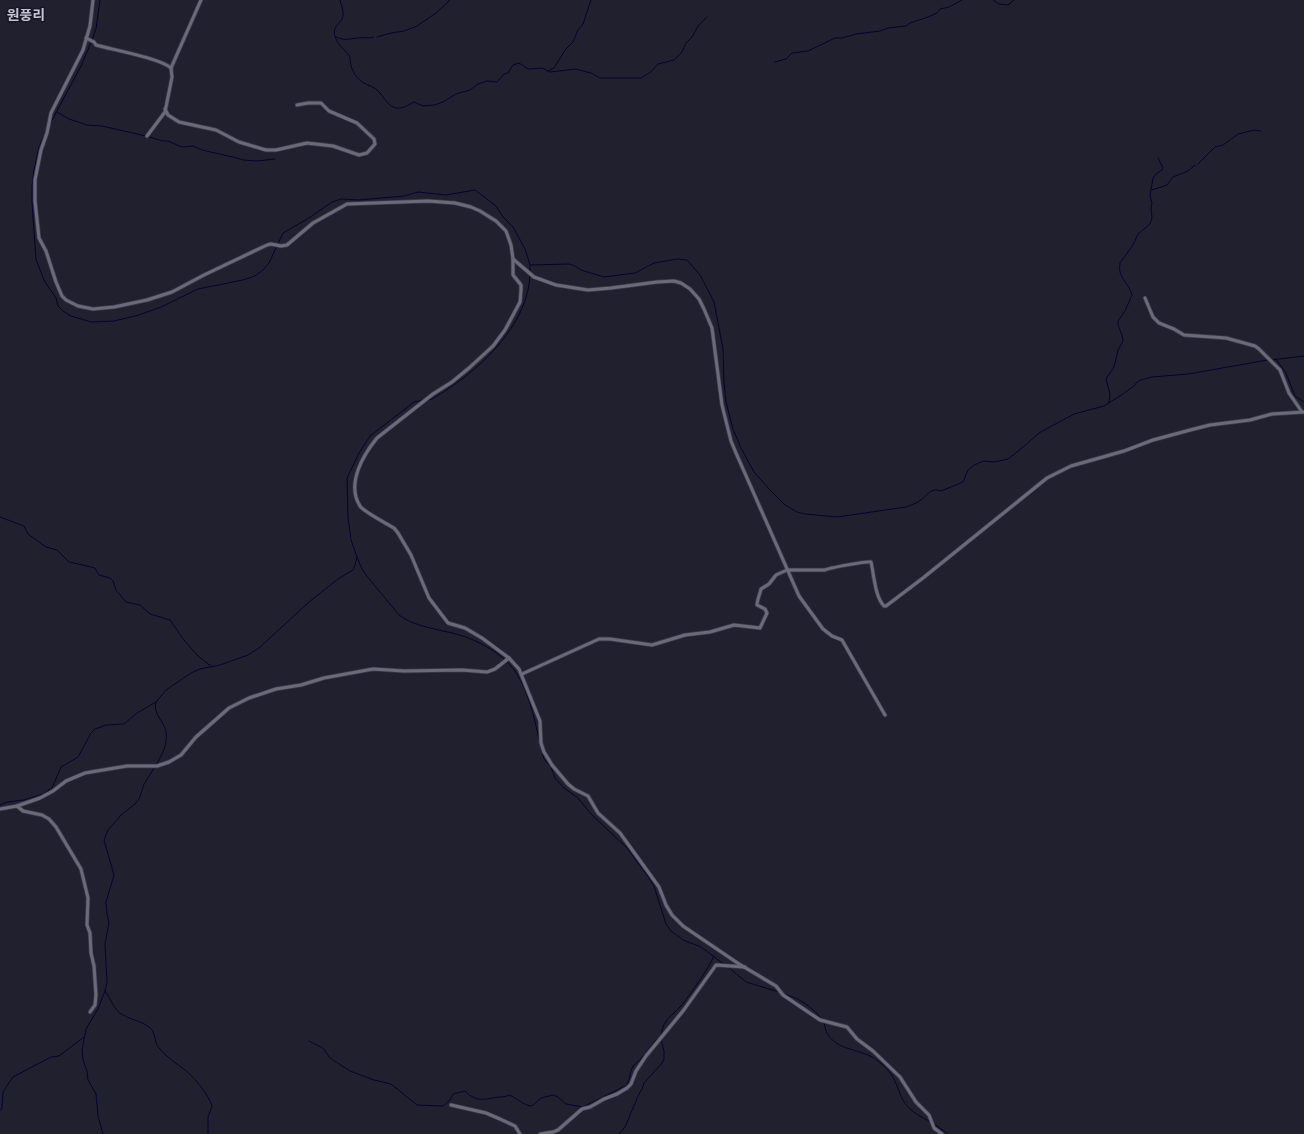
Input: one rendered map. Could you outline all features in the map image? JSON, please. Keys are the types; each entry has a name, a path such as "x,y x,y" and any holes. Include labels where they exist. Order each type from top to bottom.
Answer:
{"street":[{"path":"93,0 92,17 78,61 51,113 35,180 35,208 39,238 49,260 59,290 66,300 85,307 100,309 147,300 172,292 267,245 287,245 313,223 347,204 428,201 449,202 471,207 488,216 501,226 506,231 511,245 513,275 521,285 521,295 514,314 505,330 493,346 469,368 377,438 368,451 355,480 360,506 394,528 398,533 410,555 429,598 445,620 452,625 465,628 509,658 522,674 540,721 541,743 544,752 556,771 574,789 588,796 595,809 626,840 657,883 666,905 675,919 683,926 776,986 784,994 820,1020 847,1027 857,1039 873,1051 900,1077 916,1102 929,1115 934,1128 942,1134"},
{"path":"147,136 165,112 172,77 172,68 201,0"},
{"path":"86,38 96,45 154,60 172,68"},
{"path":"165,109 168,115 179,122 216,130 239,142 266,150 276,150 308,143 333,146 360,155 367,153 375,144 374,139 362,129 360,125 329,111 321,103 312,102 297,105"},
{"path":"513,259 534,277 556,285 588,290 674,281 681,283 690,289 699,299 712,328 722,406 731,441 787,570 799,596 819,624 828,633 842,640 885,715"},
{"path":"1145,298 1153,317 1162,325 1174,328 1184,335 1226,338 1255,346 1280,370 1289,393 1303,412"},
{"path":"522,674 599,639 610,639 652,645 686,635 710,632 734,624 760,628 767,613 765,609 757,605 761,589 763,586 769,584 776,575 787,570 825,570 861,562 871,562 879,597 882,604 886,606 1047,478 1063,469 1124,451 1153,440 1194,429 1250,420 1272,414 1303,412"},
{"path":"0,809 16,806 49,793 66,781 85,773 127,766 157,766 169,762 181,755 199,735 230,708 249,698 276,689 373,669 404,671 462,670 487,672 495,669 509,658"},
{"path":"16,806 23,810 42,815 49,820 56,827 81,869 88,898 87,925 90,933 96,995 95,1005 90,1012"},
{"path":"540,1134 558,1130 582,1109 590,1107 627,1088 631,1084 636,1071 646,1056 681,1015 716,965 729,965 739,968 745,967"},
{"path":"452,1105 486,1113 515,1126 520,1134"}],"waterway":[{"path":"50,124 81,66 92,40 96,29 100,0"},
{"path":"340,0 343,16 334,31 336,39 350,57 351,65 358,78 377,90 390,105 396,108 401,108 414,102 423,106 443,102 456,94 470,90 478,84 487,81 497,82 504,74 508,73 513,65 519,63 528,69 542,68 550,72 575,69 591,73 600,78 641,78 651,72 658,64 674,60 682,52 686,43 692,37 698,26 707,17"},
{"path":"377,37 404,31 417,26 436,13 450,0"},
{"path":"548,71 554,68 565,50 573,42 578,30 583,24 591,0"},
{"path":"775,62 786,59 792,53 808,51 835,38 906,26 910,23 937,13 940,9 949,7 962,0"},
{"path":"993,0 999,4 1008,5 1014,0"},
{"path":"336,37 343,39 374,37"},
{"path":"57,112 69,119 87,125 102,126 146,136"},
{"path":"1198,164 1215,147 1223,145 1238,134 1254,130 1261,131"},
{"path":"45,134 39,147 32,186 36,260 45,282 56,298 58,306 71,316 91,322 114,321 139,315 161,307 198,289 243,280 255,276 269,263 283,233 309,218 332,202 341,199 358,200 404,196 418,192 446,195 475,190 496,206 503,217 513,227 525,249 530,265 530,271"},
{"path":"149,137 168,141 182,147 193,146 202,150 243,160 257,161 275,159"},
{"path":"1109,403 1110,394 1106,379 1114,367 1118,350 1123,341 1118,321 1125,311 1132,295 1120,272 1120,263 1133,245 1138,234 1150,224 1152,218 1152,203 1150,196 1153,178 1163,168 1158,158"},
{"path":"1152,190 1167,185 1173,177 1188,171 1195,165"},
{"path":"531,265 569,264 581,270 604,277 635,273 654,263 677,259 687,260 700,275 714,302 723,349 726,402 733,429 741,448 754,472 769,489 785,505 797,512 805,514 837,517 906,507 919,501 932,491 941,491 963,482 968,470 974,465 984,461 994,462 1008,459 1039,433 1074,414 1104,406 1141,380 1152,377 1188,374 1268,360"},
{"path":"428,400 432,399 465,377 496,348 520,313 527,295 530,275"},
{"path":"1271,360 1304,356"},
{"path":"1276,359 1286,373 1295,396 1304,402"},
{"path":"423,400 414,402 370,436 359,453 347,478 348,517 351,540 361,567 399,615 405,619 419,625 456,634 473,640 489,648 510,664 526,691 544,759 551,767 555,778 564,788 578,798 591,814 627,848 654,886 666,924 671,931 683,940 701,947 725,965"},
{"path":"0,517 24,526 28,534 46,547 57,550 69,562 95,568 99,575 110,578 113,581 116,590 126,602 140,605 150,614 170,620 197,655 212,667"},
{"path":"0,805 43,794 52,788 61,767 78,757 91,733 95,729 106,725 124,724 137,713 156,702 166,690 191,673 248,655 259,648 309,602 338,579 353,570 357,557"},
{"path":"156,702 155,706 157,713 165,728 166,741 164,749 156,765"},
{"path":"103,1134 98,1116 96,1094 88,1080 82,1050 86,1029 98,1009 107,982 105,944 109,923 106,902 114,875 104,840 108,830 121,815 136,803 140,797 144,784 154,768"},
{"path":"661,1036 666,1022 681,1006 704,974 713,957"},
{"path":"728,967 746,982 779,992"},
{"path":"105,991 115,1008 120,1013 126,1017 143,1023 151,1029 156,1043 162,1051 189,1073 204,1091 212,1106 208,1117 208,1134"},
{"path":"784,994 789,995 805,1004 815,1011 822,1020"},
{"path":"824,1022 826,1031 830,1038 836,1043 872,1057 883,1065 893,1077 907,1106 916,1114 931,1122"},
{"path":"0,1111 2,1108 3,1092 13,1077 51,1057 59,1056 84,1037"},
{"path":"309,1041 323,1048 330,1058 350,1071 374,1080 391,1084 417,1105 443,1106 450,1100 453,1094 465,1091 477,1099 504,1097 509,1095 526,1105 532,1106 541,1098 553,1095 558,1097 566,1104 583,1107 626,1086 633,1066 659,1038"},
{"path":"619,1134 625,1127 644,1083 664,1059 661,1039"},
{"path":"934,1124 948,1134"}],"district":[{"name":"원풍리","path":"26,14"}]}
